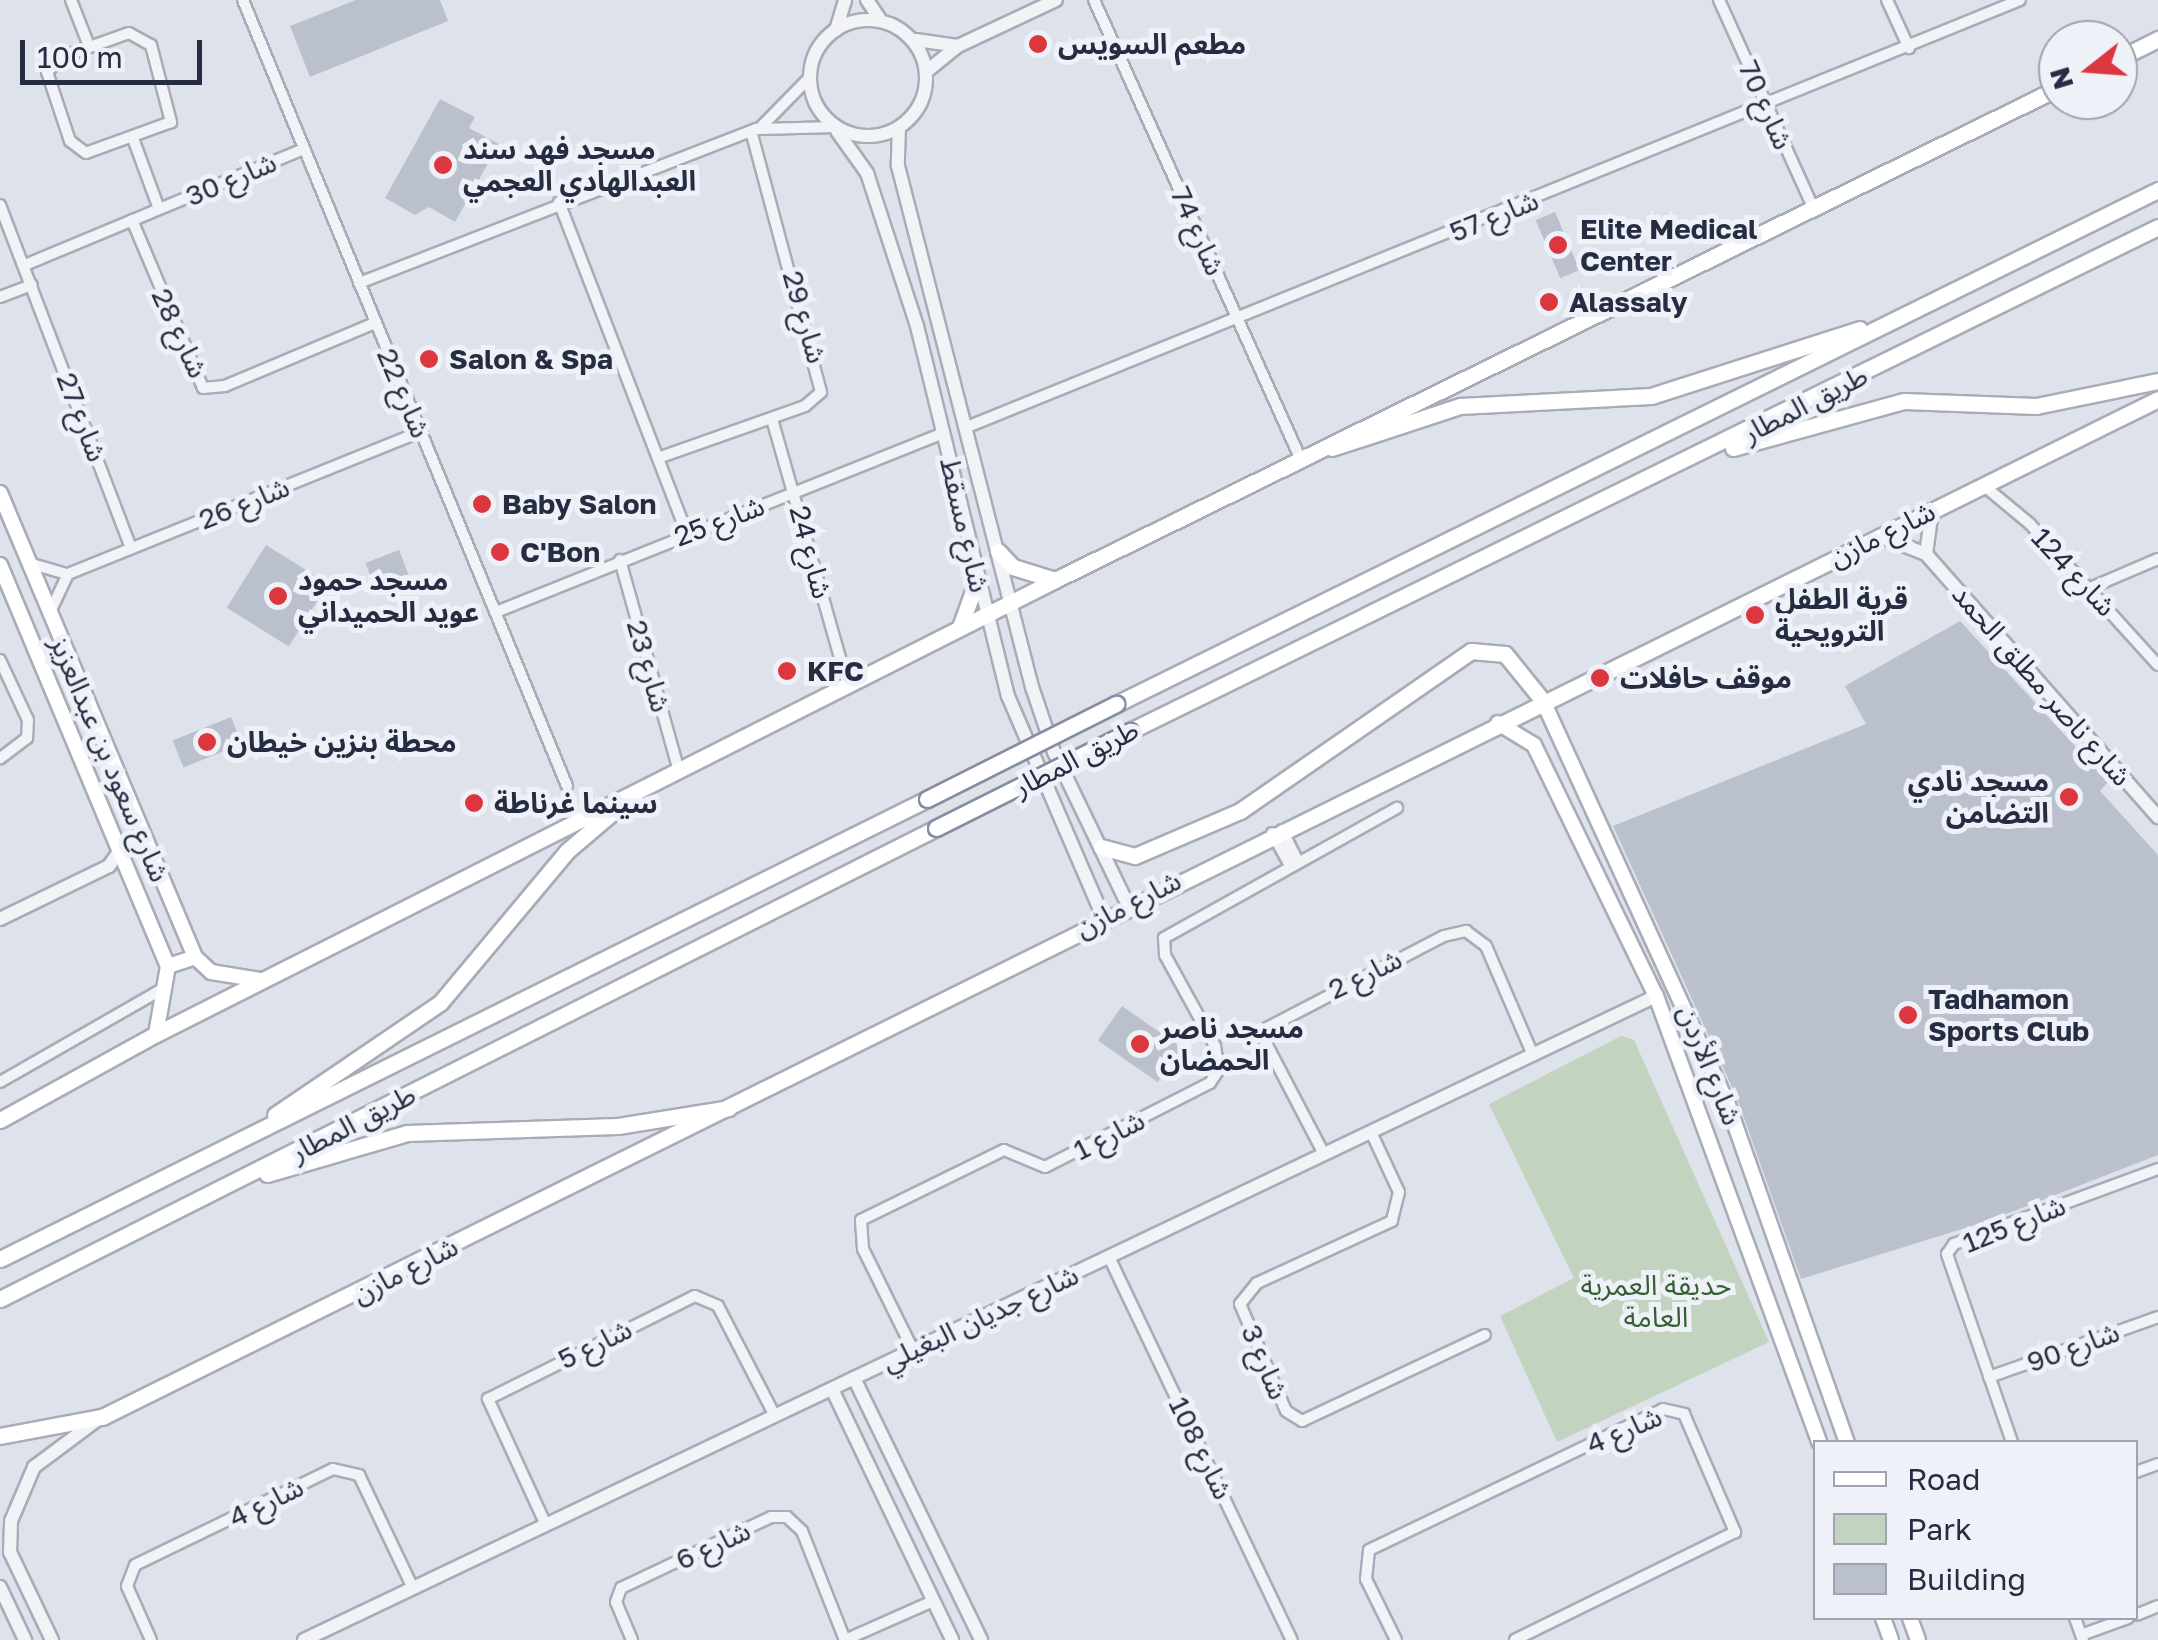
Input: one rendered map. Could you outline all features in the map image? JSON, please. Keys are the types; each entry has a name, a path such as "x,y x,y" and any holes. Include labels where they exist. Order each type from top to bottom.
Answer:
{"main road":[{"path":"0,1120 261,980 986,614 1332,448 2038,98"},
{"name":"طريق المطار","path":"0,1259 2158,190"},
{"name":"طريق المطار","path":"0,1300 1130,731 1686,463 2158,227"},
{"path":"1332,448 1460,406 1679,390 1911,312"},
{"path":"1686,463 1850,410 1904,401 2062,404 2158,380"},
{"name":"شارع مازن","path":"0,1436 102,1417 729,1108 1276,830 2158,399"},
{"name":"شارع سعود بن عبدالعزيز","path":"0,493 195,957"},
{"path":"998,551 1013,567 1054,580"},
{"name":"شارع سعود بن عبدالعزيز","path":"0,565 7,600 60,707 168,966 168,984 156,1034"},
{"path":"960,629 977,580"},
{"path":"1101,847 1135,856 1240,811 1340,749 1471,651 1505,654 1543,700"},
{"path":"60,707 74,708 83,696"},
{"name":"شارع الأردن","path":"1543,700 1727,1102 1847,1440"},
{"name":"شارع الأردن","path":"1498,723 1534,745 1656,996 1701,1110 1818,1440"},
{"path":"72,736 82,724 97,728"},
{"path":"183,1170 423,1018 586,830 634,794"},
{"path":"1606,892 1617,879 1628,879"},
{"path":"168,966 195,957 211,972 261,980"},
{"path":"1701,1110 1716,1112 1727,1102"},
{"path":"238,1181 407,1133 618,1126 729,1108"},
{"path":"1804,1399 1813,1383 1828,1388"}],"street":[{"path":"72,0 89,46"},
{"name":"شارع 22","path":"243,0 567,786"},
{"path":"754,130 811,76 836,30 845,0"},
{"path":"867,0 880,18 916,40 958,46"},
{"path":"359,283 754,130 834,129 873,138 899,128 927,71 958,46 1056,0"},
{"name":"شارع 74","path":"1094,0 1302,462"},
{"name":"شارع 70","path":"1719,0 1814,209"},
{"path":"1887,0 1908,48"},
{"name":"شارع 57","path":"967,427 1239,320 2020,0"},
{"path":"836,30 880,18"},
{"path":"129,34 151,45 174,115 134,141 95,155 70,140 48,72 89,46 129,34"},
{"path":"916,40 927,71"},
{"path":"811,76 817,110 834,129"},
{"name":"شارع مسقط","path":"899,128 898,166 943,327 1009,603 1054,752 1128,905"},
{"name":"شارع مسقط","path":"834,129 867,173 916,326 977,580 1030,761 1103,917"},
{"name":"شارع 29","path":"658,458 806,406 821,392 822,373 754,130"},
{"name":"شارع 30","path":"134,141 159,209"},
{"name":"شارع 30","path":"25,265 304,149"},
{"path":"560,202 687,532"},
{"name":"شارع 27","path":"0,204 131,548"},
{"name":"شارع 28","path":"132,220 203,388 375,322"},
{"path":"0,244 14,238"},
{"path":"0,298 32,285"},
{"path":"916,326 943,327"},
{"path":"926,366 939,354 951,362"},
{"name":"شارع 24","path":"772,419 848,686"},
{"name":"شارع 26","path":"68,574 420,432"},
{"name":"شارع 25","path":"496,612 687,532 943,433"},
{"name":"شارع 124","path":"1983,485 2090,588 2158,664"},
{"path":"1926,554 1932,510"},
{"name":"شارع ناصر مطلق الحمد","path":"1880,536 1926,554 2158,817"},
{"path":"2090,588 2158,559"},
{"name":"شارع 23","path":"620,560 679,772"},
{"path":"28,561 68,574 50,615"},
{"path":"0,660 28,720 27,738 0,758"},
{"name":"شارع 1","path":"914,1350 863,1249 860,1220 1004,1150 1045,1167 1210,1083 1219,1069 1215,1046 1165,955 1164,938 1293,862 1398,808"},
{"path":"1276,830 1293,862"},
{"path":"0,920 109,866 120,850"},
{"path":"109,866 128,870"},
{"name":"شارع 2","path":"1324,1154 1264,1042 1267,1028 1444,936 1466,931 1486,946 1533,1055"},
{"path":"0,1082 168,984"},
{"name":"شارع جديان البغيلي","path":"304,1640 1656,996"},
{"name":"شارع 3","path":"1371,1132 1400,1192 1392,1221 1258,1284 1240,1304 1286,1411 1302,1421 1486,1335"},
{"name":"شارع 125","path":"2011,1440 1947,1265 1954,1244 2158,1169"},
{"name":"شارع 108","path":"1109,1257 1292,1640"},
{"name":"شارع 5","path":"546,1525 488,1399 695,1296 718,1306 774,1416"},
{"name":"شارع 90","path":"1989,1378 2158,1318"},
{"path":"854,1378 981,1640"},
{"path":"832,1389 952,1640"},
{"name":"شارع 4","path":"1396,1640 1366,1579 1369,1550 1663,1409 1684,1414 1735,1532 1514,1640"},
{"path":"52,1640 5,1548 27,1476 54,1446 102,1417"},
{"name":"شارع 4","path":"152,1640 126,1586 136,1565 332,1469 359,1475 413,1588"},
{"path":"881,1492 904,1481"},
{"path":"895,1522 907,1507 919,1513"},
{"name":"شارع 6","path":"632,1640 616,1602 622,1588 787,1517 802,1531 845,1640 933,1602"},
{"path":"0,1586 25,1640"},
{"path":"2082,1637 2123,1620"}],"green space":[{"name":"حديقة العمرية العامة","path":"1621,1036 1634,1040 1769,1342 1557,1442 1500,1316 1574,1278 1489,1104"}],"building":[{"path":"356,0 440,0 448,21 310,77 290,26"},
{"name":"مسجد فهد سند العبدالهادي العجمي","path":"440,99 475,117 469,128 499,144 455,222 429,207 415,215 385,198"},
{"name":"Elite Medical Center","path":"1555,212 1580,270 1560,278 1536,220"},
{"name":"مسجد حمود عويد الحميداني","path":"266,545 328,584 289,646 227,608"},
{"path":"399,550 408,574 375,587 365,563"},
{"path":"1960,621 2108,782 2100,791 2158,855 2158,1155 1991,1220 1801,1279 1737,1098 1613,826 1866,724 1845,686"},
{"name":"محطة بنزين خيطان","path":"231,717 242,744 183,767 173,741"},
{"name":"مسجد ناصر الحمضان","path":"1122,1006 1182,1048 1158,1082 1098,1040"}],"place":[{"name":"مطعم السويس","path":"1038,44"},
{"name":"مسجد فهد سند العبدالهادي العجمي","path":"443,165"},
{"name":"Elite Medical Center","path":"1558,245"},
{"name":"Alassaly","path":"1549,302"},
{"name":"Salon & Spa","path":"429,359"},
{"name":"Baby Salon","path":"482,504"},
{"name":"C'Bon","path":"500,552"},
{"name":"مسجد حمود عويد الحميداني","path":"278,596"},
{"name":"قرية الطفل الترويحية","path":"1755,615"},
{"name":"KFC","path":"787,671"},
{"name":"موقف حافلات","path":"1600,678"},
{"name":"محطة بنزين خيطان","path":"207,742"},
{"name":"مسجد نادي التضامن","path":"2069,797"},
{"name":"سينما غرناطة","path":"474,803"},
{"name":"Tadhamon Sports Club","path":"1908,1015"},
{"name":"مسجد ناصر الحمضان","path":"1140,1044"}]}
